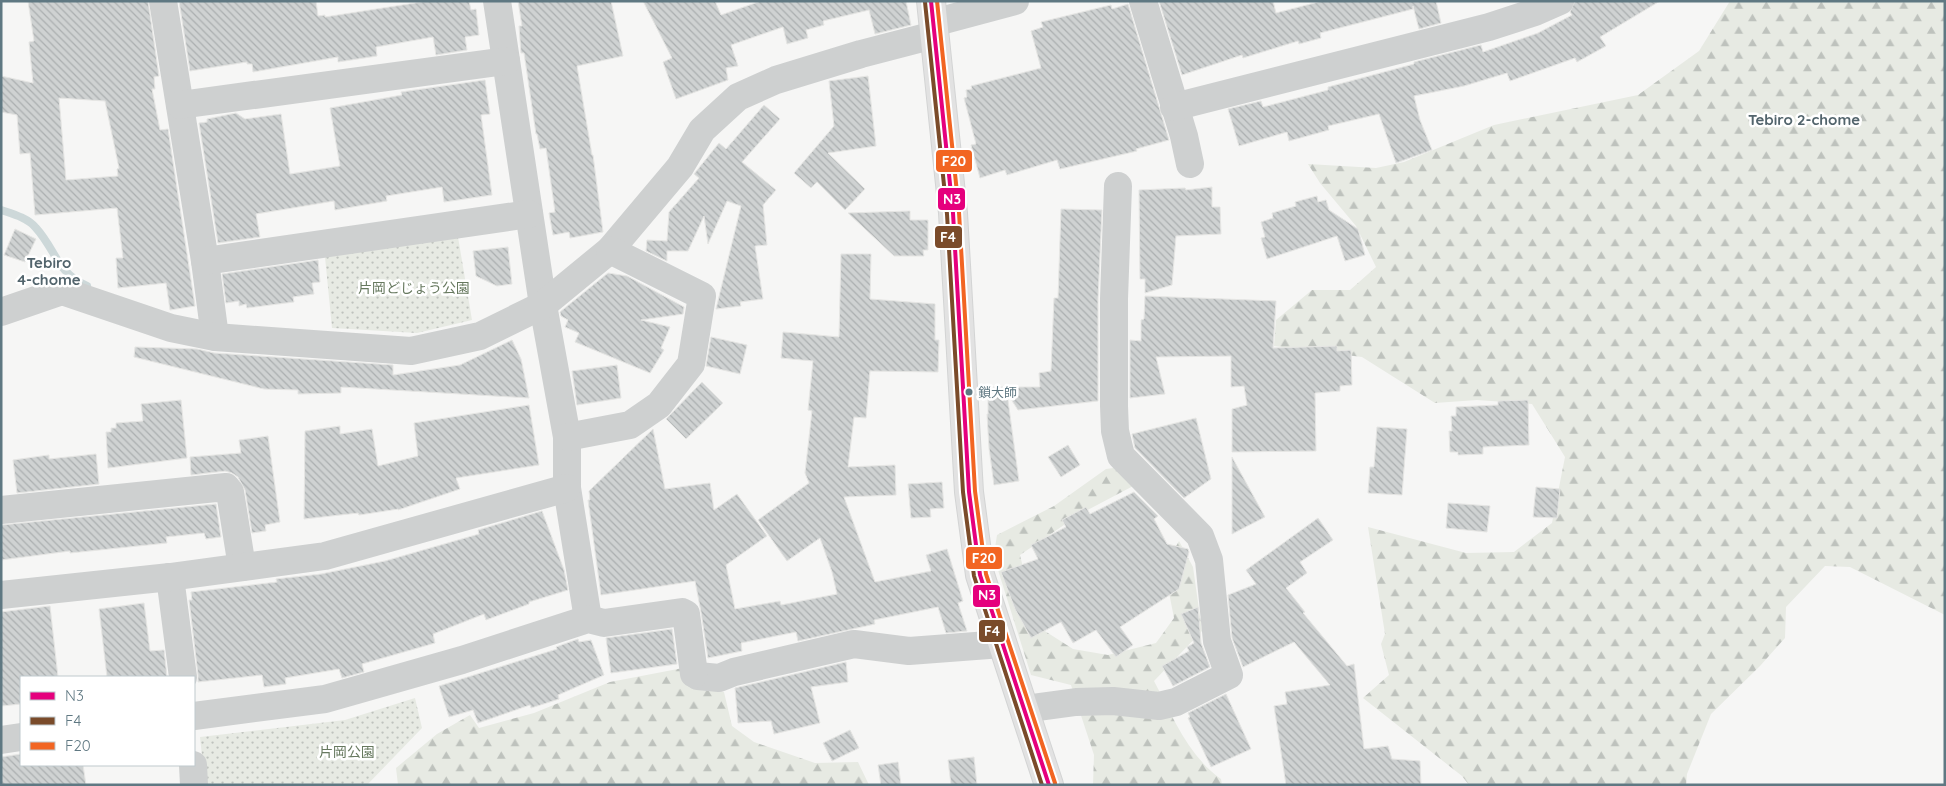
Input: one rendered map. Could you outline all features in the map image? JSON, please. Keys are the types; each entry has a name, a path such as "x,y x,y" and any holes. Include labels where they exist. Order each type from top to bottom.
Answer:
{"main road":[{"path":"933,20 953,213 973,535 980,575 1049,785"}],"street":[{"path":"164,1 205,261 215,337"},
{"path":"496,1 543,305 567,437 567,488 588,619"},
{"path":"1,312 62,291 171,328 215,337 411,351 480,336 543,305 610,250 680,167 702,130 738,97 776,80 861,54 933,20 1015,1"},
{"path":"1144,1 1190,164"},
{"path":"1174,107 1489,26 1535,12 1560,1"},
{"path":"180,106 506,61"},
{"path":"1024,709 1076,702 1113,701 1159,706 1176,702 1229,676 1217,641 1209,560 1200,536 1121,456 1115,431 1114,299 1118,186"},
{"path":"205,261 529,214"},
{"path":"567,437 630,426 659,405 691,364 702,296 610,250"},
{"path":"1,510 226,488 230,492 242,567"},
{"path":"1,595 170,577 325,556 567,488"},
{"path":"170,577 183,676"},
{"path":"195,716 325,699 462,660 588,619 604,623 682,612 686,614 696,675 719,678 734,672 854,644 909,651 1002,644"},
{"path":"1,740 20,737"},
{"path":"193,766 194,785"}],"green space":[{"path":"1730,1 1945,1 1945,615 1850,567 1825,566 1786,607 1785,638 1760,666 1711,714 1687,774 1686,785 1469,785 1462,776 1363,698 1389,675 1381,644 1385,634 1368,527 1466,553 1514,552 1552,523 1565,457 1532,404 1477,400 1435,403 1362,357 1274,346 1276,320 1312,290 1350,290 1376,267 1356,226 1320,183 1308,164 1376,168 1404,162 1494,125 1638,95 1699,51"},
{"name":"片岡どじょう公園","path":"458,237 472,320 417,333 332,328 325,257"},
{"path":"1121,467 1137,484 1080,514 1020,555 1037,626 1073,649 1108,655 1156,643 1174,618 1164,567 1179,541 1193,567 1202,631 1154,681 1174,721 1190,747 1209,770 1221,779 1222,785 1093,785 1094,755 1071,685 1031,675 998,570 995,548 997,535 1054,506 1106,469"},
{"path":"683,668 711,690 724,692 732,726 754,742 815,763 858,762 869,785 398,785 396,768 437,734 470,715 479,728 534,713 610,682"},
{"name":"片岡公園","path":"415,698 422,728 367,785 205,785 200,737 345,720"}],"building":[{"path":"28,1 148,1 159,76 154,77 155,89 152,89 160,130 168,129 195,306 170,310 166,283 118,288 116,258 123,258 117,208 35,215 30,153 20,154 17,115 1,112 1,76 33,83 29,42 34,41","holes":["59,98 105,101 119,168 117,169 118,176 66,180"]},
{"path":"179,1 316,1 318,16 325,15 325,17 428,1 469,1 471,10 476,9 479,35 465,37 467,50 436,55 433,37 376,47 377,56 338,62 338,57 253,72 252,64 247,64 247,62 190,71"},
{"path":"518,1 611,1 623,56 577,66 593,155 603,232 570,238 569,232 553,235 549,213 555,212 546,148 540,149 536,134 524,53 521,53 519,26 522,26"},
{"path":"643,1 715,1 721,15 761,1 906,1 911,25 875,34 869,10 823,21 824,25 806,30 808,38 787,44 783,27 731,45 738,66 726,68 728,80 676,99 663,62 672,58"},
{"path":"1159,1 1273,1 1276,13 1322,1 1436,1 1441,23 1419,29 1413,6 1413,9 1320,33 1321,38 1299,44 1298,41 1243,58 1242,55 1182,75"},
{"path":"1575,1 1660,1 1600,37 1606,46 1577,62 1575,58 1510,81 1507,73 1464,86 1414,96 1420,120 1432,150 1396,163 1379,114 1328,126 1329,130 1289,141 1287,132 1239,146 1228,109 1261,101 1263,107 1328,90 1328,87 1414,64 1414,62 1481,45 1483,52 1538,33 1572,15 1570,12"},
{"path":"1128,4 1169,140 1136,149 1137,151 1060,169 1057,160 1007,175 1005,170 980,178 971,145 976,144 964,98 967,97 966,90 972,89 971,86 1041,68 1031,31 1043,27 1041,22 1111,5 1112,9"},
{"path":"868,76 876,146 828,153 865,189 845,210 817,182 811,188 794,173 834,126 829,81"},
{"path":"485,80 490,114 481,115 492,195 444,202 442,187 386,196 387,201 335,210 334,201 256,214 260,237 218,243 199,123 207,122 207,119 236,113 245,119 281,114 290,174 340,166 330,108 402,95 401,92"},
{"path":"764,105 780,119 742,162 776,190 763,205 767,245 755,246 763,299 740,302 741,306 716,309 741,206 727,201 708,244 704,216 688,251 667,251 667,261 646,251 647,240 667,241 669,212 699,178 694,174 719,143 726,149"},
{"path":"1212,187 1212,207 1220,207 1221,234 1176,236 1172,285 1145,293 1145,279 1140,279 1139,190 1185,188 1186,190"},
{"path":"1317,196 1318,202 1326,200 1329,210 1358,229 1365,255 1345,261 1337,236 1267,259 1261,238 1265,237 1261,222 1273,218 1272,213 1296,206 1295,202"},
{"path":"1061,209 1102,210 1098,299 1098,401 1018,410 1007,393 1019,481 994,485 989,448 988,387 1040,387 1039,373 1051,371 1054,298 1058,298"},
{"path":"910,211 910,220 928,220 928,250 923,250 924,256 894,256 848,213"},
{"path":"15,229 36,239 25,262 4,255"},
{"path":"508,247 512,284 497,286 476,276 473,251"},
{"path":"841,254 871,254 870,299 935,304 935,340 939,340 938,372 870,371 866,418 854,417 848,467 895,465 896,495 844,497 875,582 931,571 926,555 947,549 963,601 958,603 967,631 946,633 938,607 874,620 875,624 798,641 796,632 741,643 742,651 708,658 695,581 601,595 588,500 590,500 589,491 653,429 665,489 710,483 714,510 737,494 767,536 726,565 735,609 780,601 781,605 837,594 832,572 820,538 787,561 758,520 809,483 805,473 812,411 808,410 813,361 781,358 783,332 839,337"},
{"path":"318,260 320,282 312,283 314,294 293,297 294,302 247,308 246,304 239,306 239,301 226,303 222,274"},
{"path":"608,273 627,276 684,307 683,314 641,320 670,327 661,348 664,350 650,373 575,342 579,333 565,327 568,320 561,316 560,312"},
{"path":"1145,296 1276,301 1273,348 1337,346 1337,351 1351,350 1352,385 1340,386 1340,391 1315,393 1316,451 1232,452 1232,409 1247,405 1244,386 1231,387 1231,356 1156,357 1165,394 1130,398 1130,340 1141,341 1141,320 1144,319"},
{"path":"711,337 747,345 740,374 706,366"},
{"path":"512,340 521,359 529,398 341,387 341,393 298,394 298,390 264,389 134,357 135,347 197,349 214,353 393,365 393,375 460,365"},
{"path":"617,365 621,398 577,405 572,371"},
{"path":"702,382 723,403 686,439 666,419"},
{"path":"181,400 187,458 108,468 106,432 111,432 111,428 116,428 116,423 143,421 141,404"},
{"path":"1528,400 1529,445 1483,447 1483,454 1458,455 1458,452 1450,452 1449,431 1452,431 1451,416 1456,416 1456,407 1498,405 1498,401"},
{"path":"529,405 539,465 456,478 460,489 398,510 304,519 305,431 340,426 340,434 372,429 378,466 418,456 414,423"},
{"path":"1196,418 1211,479 1184,498 1135,448 1132,434"},
{"path":"1377,427 1407,429 1402,495 1368,493 1370,467 1374,467"},
{"path":"268,436 280,522 265,525 266,531 252,533 245,490 238,477 225,471 191,475 190,457 241,453 239,440"},
{"path":"1068,445 1080,465 1061,477 1048,457"},
{"path":"96,454 99,484 17,493 13,460 49,455 49,459"},
{"path":"1232,457 1265,517 1232,534"},
{"path":"942,482 944,508 930,509 931,517 911,518 908,484"},
{"path":"1536,487 1560,489 1557,518 1533,517"},
{"path":"1134,492 1158,516 1154,519 1167,544 1188,549 1189,552 1179,589 1120,627 1133,645 1116,657 1096,630 1073,643 1061,622 1031,638 1015,609 1001,572 1038,559 1031,545 1066,527 1062,520 1086,507 1090,514"},
{"path":"1448,503 1490,506 1487,532 1446,528"},
{"path":"216,504 221,537 206,539 204,533 166,537 167,543 70,553 70,551 1,560 1,525"},
{"path":"542,511 564,570 568,590 529,602 529,604 486,620 484,614 433,634 435,643 362,664 364,672 342,678 339,669 285,678 286,684 264,687 262,675 198,682 189,600 192,600 191,592 277,582 276,579 321,574 385,561 479,534 478,530"},
{"path":"1318,518 1333,540 1300,562 1307,573 1286,588 1305,612 1303,613 1347,666 1354,664 1364,749 1388,746 1392,759 1420,761 1421,785 1286,785 1274,706 1287,704 1285,692 1330,685 1294,642 1243,667 1232,638 1228,595 1256,584 1246,570"},
{"path":"144,603 150,651 164,650 167,676 107,676 99,609"},
{"path":"50,606 58,676 20,676 20,704 1,706 1,612"},
{"path":"1198,607 1201,643 1210,667 1173,686 1162,666 1189,651 1187,647 1194,643 1181,614"},
{"path":"672,629 677,664 611,673 606,638"},
{"path":"578,639 579,642 591,640 604,675 558,695 559,699 531,708 530,705 478,723 473,710 449,717 439,686 557,649 556,647"},
{"path":"846,662 848,682 811,687 820,723 774,734 771,721 738,723 735,688"},
{"path":"1226,694 1251,749 1211,767 1188,718 1190,717 1188,713"},
{"path":"850,730 859,748 832,761 823,743"},
{"path":"20,754 20,766 83,766 86,785 1,785 1,757"},
{"path":"974,757 977,785 951,785 948,760"},
{"path":"898,762 901,785 881,785 878,765"}],"waterway":[{"path":"1,210 20,217 33,225 43,236 57,260 69,274 87,286"}],"transit line":[{"name":"N3","path":"931,1 953,213 969,492 980,575 1049,785"},
{"name":"F20","path":"937,1 959,212 975,491 986,574 1055,783"},
{"name":"F4","path":"925,2 947,214 963,492 974,576 1042,785"}],"place":[{"name":"鎖大師","path":"969,392"}],"district":[{"name":"Tebiro 2-chome","path":"1804,120"},
{"name":"Tebiro 4-chome","path":"49,272"}]}
